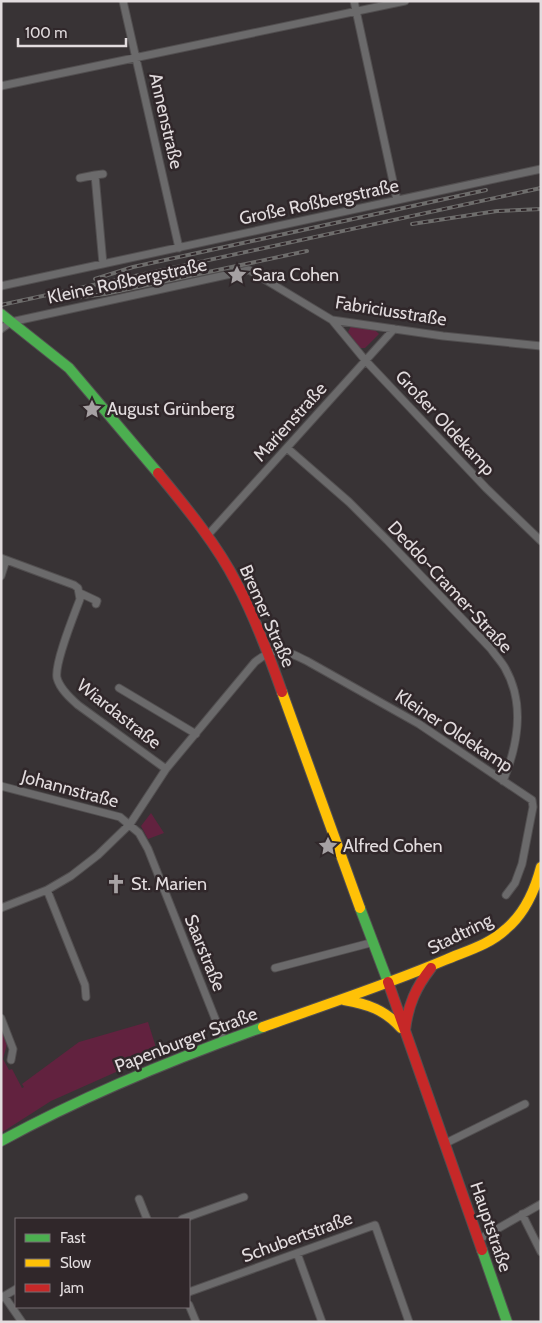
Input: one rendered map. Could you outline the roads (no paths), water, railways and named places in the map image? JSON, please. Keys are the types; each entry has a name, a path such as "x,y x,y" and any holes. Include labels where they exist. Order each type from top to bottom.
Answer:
{"main road":[{"name":"Bremer Straße","path":"1,314 69,368 120,426 207,536 236,581 268,653 346,872 388,982"},
{"name":"Stadtring","path":"388,982 432,966 485,944 499,936 516,921 532,894 541,867"},
{"path":"404,1032 411,997 432,966"},
{"name":"Papenburger Straße","path":"1,1141 97,1092 224,1041 388,982"},
{"name":"Hauptstraße","path":"388,982 404,1032 446,1143 507,1322"},
{"path":"341,1000 377,1007 390,1016 404,1032"}],"street":[{"name":"Annenstraße","path":"123,1 179,248"},
{"path":"354,1 397,200"},
{"path":"1,86 405,1"},
{"name":"Große Roßbergstraße","path":"1,286 541,168"},
{"path":"80,178 99,175 103,264"},
{"name":"Fabriciusstraße","path":"249,270 332,320 443,336 541,346"},
{"name":"Kleine Roßbergstraße","path":"12,322 249,270"},
{"name":"Großer Oldekamp","path":"332,320 365,360 486,488 541,541"},
{"path":"1,329 12,322"},
{"name":"Marienstraße","path":"207,536 394,329"},
{"name":"Deddo-Cramer-Straße","path":"287,448 349,502 388,540 491,649 504,666 512,682 518,730 515,747 503,780"},
{"path":"1,576 4,559 74,585 80,593 97,602 96,604"},
{"name":"Wiardastraße","path":"80,593 80,599 57,670 60,685 66,694 78,705 166,769"},
{"name":"Kleiner Oldekamp","path":"268,653 274,650 283,650 307,661 419,724 532,800 534,807 520,870 515,883 506,895"},
{"path":"1,908 47,890 71,876 98,855 130,824 166,769 254,662 268,653"},
{"path":"119,688 196,734"},
{"name":"Johannstraße","path":"1,786 120,817 130,824"},
{"name":"Saarstraße","path":"130,824 139,833 148,849 224,1041"},
{"path":"47,890 85,985 86,997"},
{"path":"275,968 374,942"},
{"path":"1,1018 13,1049 11,1060"},
{"path":"446,1143 525,1104"},
{"path":"185,1218 244,1197"},
{"path":"139,1199 147,1218"},
{"path":"478,1238 541,1204"},
{"path":"522,1214 541,1252"},
{"name":"Schubertstraße","path":"190,1292 375,1225 409,1322"},
{"path":"297,1253 322,1322"},
{"path":"15,1290 3,1297 22,1322"},
{"path":"190,1307 196,1322"}],"railway":[{"path":"1,305 541,188"},
{"path":"95,279 133,267 486,190"},
{"path":"412,224 497,211 541,209"},
{"path":"51,301 105,294 307,251"}],"place":[{"name":"Sara Cohen","path":"237,275"},
{"name":"August Grünberg","path":"92,409"},
{"name":"Alfred Cohen","path":"328,846"},
{"name":"St. Marien","path":"116,884"}]}
